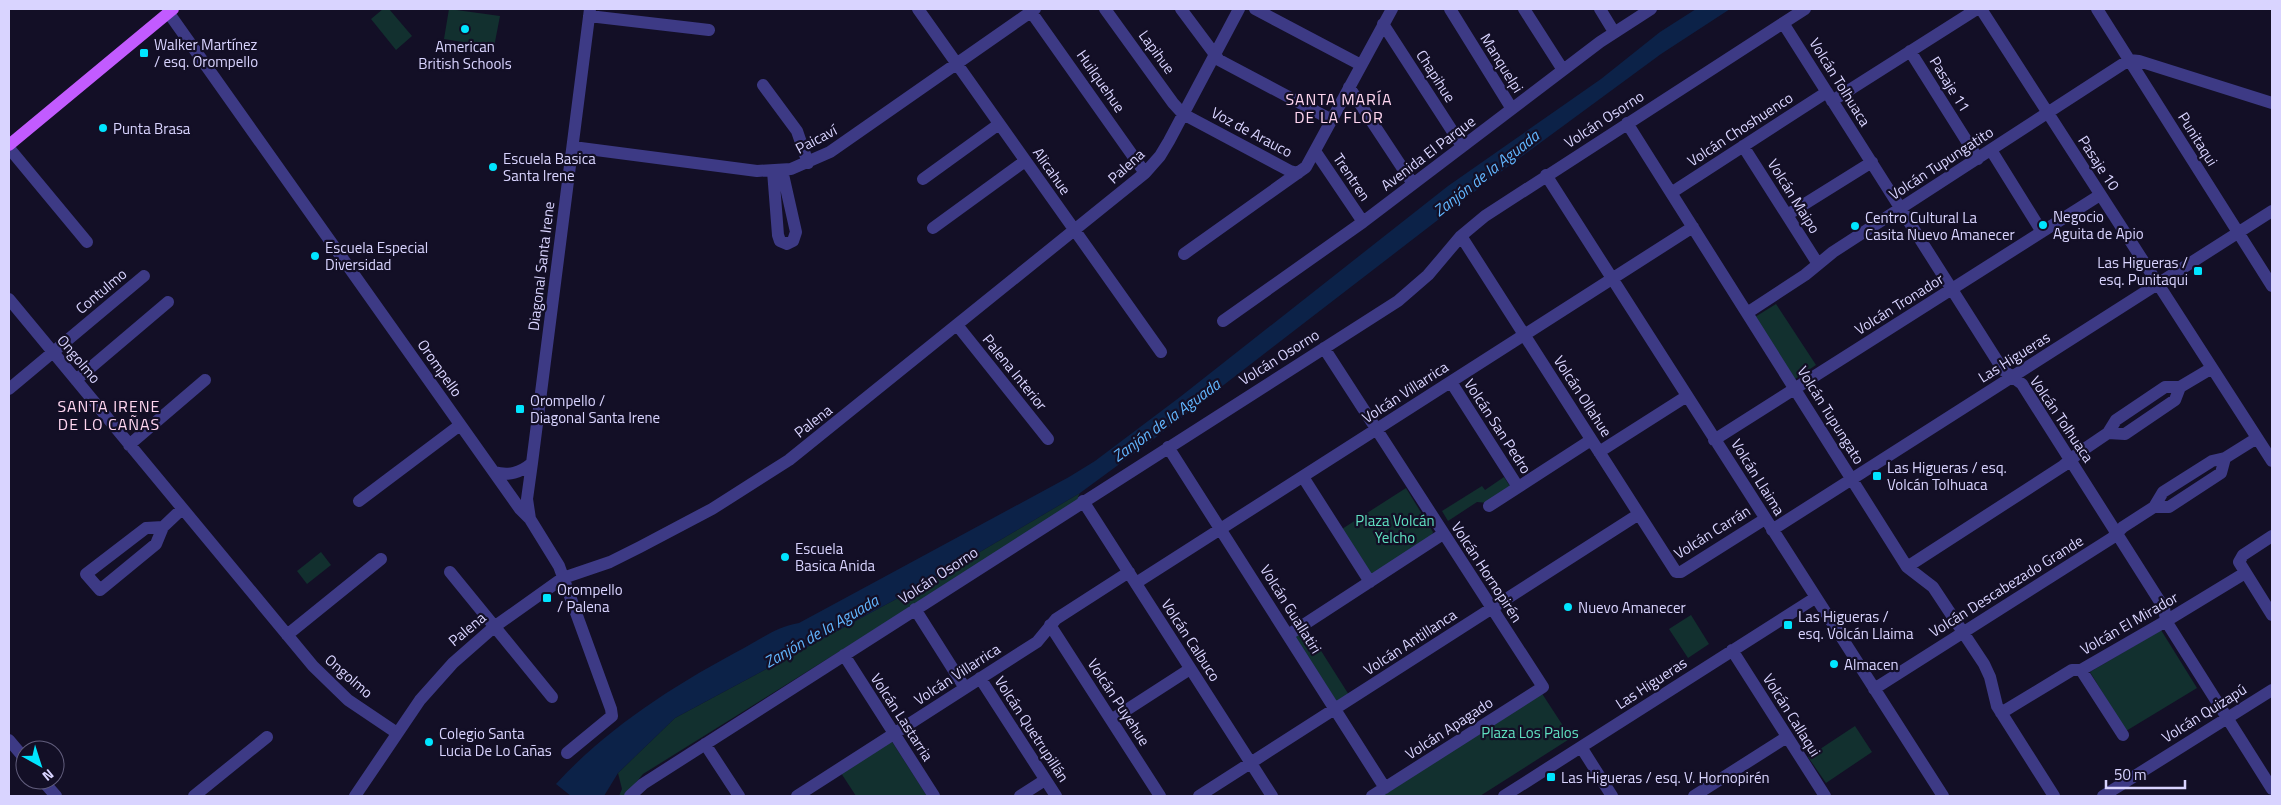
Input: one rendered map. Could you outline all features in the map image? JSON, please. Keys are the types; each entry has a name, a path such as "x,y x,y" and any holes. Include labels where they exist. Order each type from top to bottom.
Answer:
{"main road":[{"path":"9,146 170,11"}],"street":[{"name":"Alicahue","path":"918,9 1161,352"},
{"name":"Lapihue","path":"1105,9 1183,114"},
{"path":"1181,9 1214,55 1224,63 1332,120"},
{"name":"Palena","path":"355,796 396,733 436,681 466,650 494,627 563,578 629,553 712,509 766,476 820,436 1145,173 1160,156 1239,9"},
{"path":"1255,9 1361,65"},
{"name":"Voz de Arauco","path":"1183,114 1290,171 1298,172 1306,167 1390,9"},
{"name":"Manquelpi","path":"1450,9 1512,109"},
{"path":"1524,9 1563,70"},
{"path":"1600,9 1614,32"},
{"name":"Avenida El Parque","path":"1223,321 1363,222 1614,32 1651,9"},
{"name":"Volcán Osorno","path":"630,796 643,784 705,744 1083,501 1398,302 1428,275 1461,236 1485,216 1805,9"},
{"name":"Volcán Choshuenco","path":"1671,193 1743,146 1910,51 1977,9"},
{"name":"Pasaje 10","path":"1981,9 2272,461"},
{"name":"Punitaqui","path":"2097,9 2272,286"},
{"name":"Paicaví","path":"573,147 741,170 777,171 808,163 843,144 1032,10"},
{"name":"Huilquehue","path":"1032,10 1145,173"},
{"name":"Orompello","path":"170,11 460,425 520,509 530,519 559,566 612,716 567,753"},
{"name":"Diagonal Santa Irene","path":"530,519 528,499 532,463 590,12 710,30"},
{"name":"Volcán Tolhuaca","path":"1783,23 2003,370 2022,384 2164,608 2166,621 2272,788"},
{"name":"Chapihue","path":"1383,24 1462,146"},
{"name":"Pasaje 11","path":"1910,51 1978,159"},
{"path":"2129,60 2139,61 2272,103"},
{"name":"Volcán Tupungatito","path":"1747,313 1805,276 1832,252 2129,60"},
{"path":"763,85 797,131 808,163"},
{"path":"1349,87 1412,184"},
{"name":"Volcán Tupungato","path":"1627,123 1907,567 1933,587 1987,670 1994,699 2001,713 2054,796"},
{"path":"923,179 999,124"},
{"path":"9,146 87,242"},
{"name":"Volcán Maipo","path":"1743,146 1818,264"},
{"name":"Trentren","path":"1315,150 1363,222"},
{"path":"1991,150 2042,232"},
{"path":"933,228 1026,161"},
{"path":"1787,215 1872,162"},
{"path":"777,171 796,236 793,241 787,244 780,241 778,235 777,171"},
{"path":"1184,254 1298,172"},
{"name":"Volcán Llaima","path":"1546,175 1764,519 1943,796"},
{"name":"Volcán Tronador","path":"1714,440 2100,195"},
{"name":"Las Higueras","path":"1772,530 2238,234 2272,210"},
{"name":"Volcán Villarrica","path":"1136,583 1693,227"},
{"name":"Volcán Ollahue","path":"1461,236 1678,573"},
{"name":"Contulmo","path":"9,389 144,276"},
{"name":"Ongolmo","path":"9,300 287,636 333,688 396,733"},
{"path":"76,380 168,302"},
{"name":"Palena Interior","path":"956,326 1048,439"},
{"name":"Volcán Hornopirén","path":"1324,348 1543,687"},
{"path":"1907,567 2108,433 2125,434 2175,400 2180,386 2212,368"},
{"path":"129,445 205,380"},
{"name":"Volcán San Pedro","path":"1450,382 1518,487"},
{"path":"1599,452 1686,396"},
{"path":"359,501 460,425"},
{"name":"Volcán Descabezado Grande","path":"1874,689 2116,534 2122,527 2154,507 2169,507 2221,473 2225,458 2257,438"},
{"path":"1489,506 1591,440"},
{"name":"Volcán Guallatiri","path":"1168,447 1386,788"},
{"path":"494,472 516,473 532,463"},
{"path":"1303,477 1370,582"},
{"name":"Volcán Calbuco","path":"1083,501 1272,796"},
{"path":"163,527 146,528 86,574 100,590 156,544 163,527 182,509"},
{"name":"Volcán Antillanca","path":"1198,796 1639,514"},
{"name":"Volcán Carrán","path":"1678,573 1764,519"},
{"path":"1288,635 1443,534"},
{"path":"2272,536 2243,555 2239,560 2245,573 2272,615"},
{"path":"287,636 381,559"},
{"path":"450,572 552,697"},
{"name":"Volcán Villarrica","path":"797,796 1040,640 1056,619 1128,572"},
{"name":"Volcán El Mirador","path":"2001,713 2072,670 2082,670 2245,573"},
{"name":"Las Higueras","path":"1504,796 1815,598"},
{"path":"916,609 964,688"},
{"name":"Volcán Puyehue","path":"1050,625 1160,796"},
{"name":"Volcán Callaqui","path":"1732,650 1825,796"},
{"name":"Volcán Lastarria","path":"844,655 934,796"},
{"path":"1111,720 1190,669"},
{"path":"2082,670 2123,735"},
{"name":"Volcán Quetrupillán","path":"980,678 1056,796"},
{"name":"Volcán Apagado","path":"1372,796 1543,687"},
{"name":"Volcán Quizapú","path":"2103,796 2272,690"},
{"path":"197,795 267,737"},
{"path":"1694,796 1787,737"},
{"path":"705,744 739,796"},
{"path":"1580,747 1612,796"},
{"path":"1020,796 1046,780"}],"green space":[{"path":"383,9 389,9 412,36 396,50 371,19"},
{"path":"449,9 500,16 494,47 444,39"},
{"path":"1776,304 1816,365 1795,379 1755,317"},
{"path":"1504,477 1511,488 1488,503 1477,502 1448,521 1442,511 1482,486 1485,490"},
{"name":"Plaza Volcán Yelcho","path":"1406,488 1433,532 1431,539 1377,574 1371,573 1342,529"},
{"path":"1080,493 1078,497 1080,501 643,774 625,796 619,796 622,789 618,773 675,718 939,576"},
{"path":"321,552 331,565 307,584 297,571"},
{"path":"1691,615 1709,644 1688,658 1669,629"},
{"path":"1306,627 1349,695 1337,702 1295,638"},
{"path":"2161,630 2197,688 2126,731 2090,672"},
{"name":"Plaza Los Palos","path":"1541,692 1571,738 1480,796 1380,796"},
{"path":"1855,726 1872,752 1826,783 1808,757"},
{"path":"891,740 927,796 856,796 841,773"}],"water":[{"name":"Zanjón de la Aguada","path":"1696,9 1730,9 1661,54 1491,179 1155,438 1080,493 939,576 675,718 618,773 604,796 571,796 556,784 576,763 620,725 693,676 771,633 799,623 1069,477 1095,461 1180,397 1448,186 1601,79 1660,32"}],"place":[{"name":"American British Schools","path":"465,29"},
{"name":"Walker Martínez / esq. Orompello","path":"144,53"},
{"name":"Punta Brasa","path":"103,128"},
{"name":"Escuela Basica Santa Irene","path":"493,167"},
{"name":"Negocio Aguita de Apio","path":"2043,225"},
{"name":"Centro Cultural La Casita Nuevo Amanecer","path":"1855,226"},
{"name":"Escuela Especial Diversidad","path":"315,256"},
{"name":"Las Higueras / esq. Punitaqui","path":"2198,271"},
{"name":"Orompello / Diagonal Santa Irene","path":"520,409"},
{"name":"Las Higueras / esq. Volcán Tolhuaca","path":"1877,476"},
{"name":"Escuela Basica Anida","path":"785,557"},
{"name":"Orompello / Palena","path":"547,598"},
{"name":"Nuevo Amanecer","path":"1568,607"},
{"name":"Las Higueras / esq. Volcán Llaima","path":"1788,625"},
{"name":"Almacen","path":"1834,664"},
{"name":"Colegio Santa Lucia De Lo Cañas","path":"429,742"},
{"name":"Las Higueras / esq. V. Hornopirén","path":"1551,777"}],"district":[{"name":"SANTA MARÍA DE LA FLOR","path":"1339,108"},
{"name":"SANTA IRENE DE LO CAÑAS","path":"109,415"}]}
